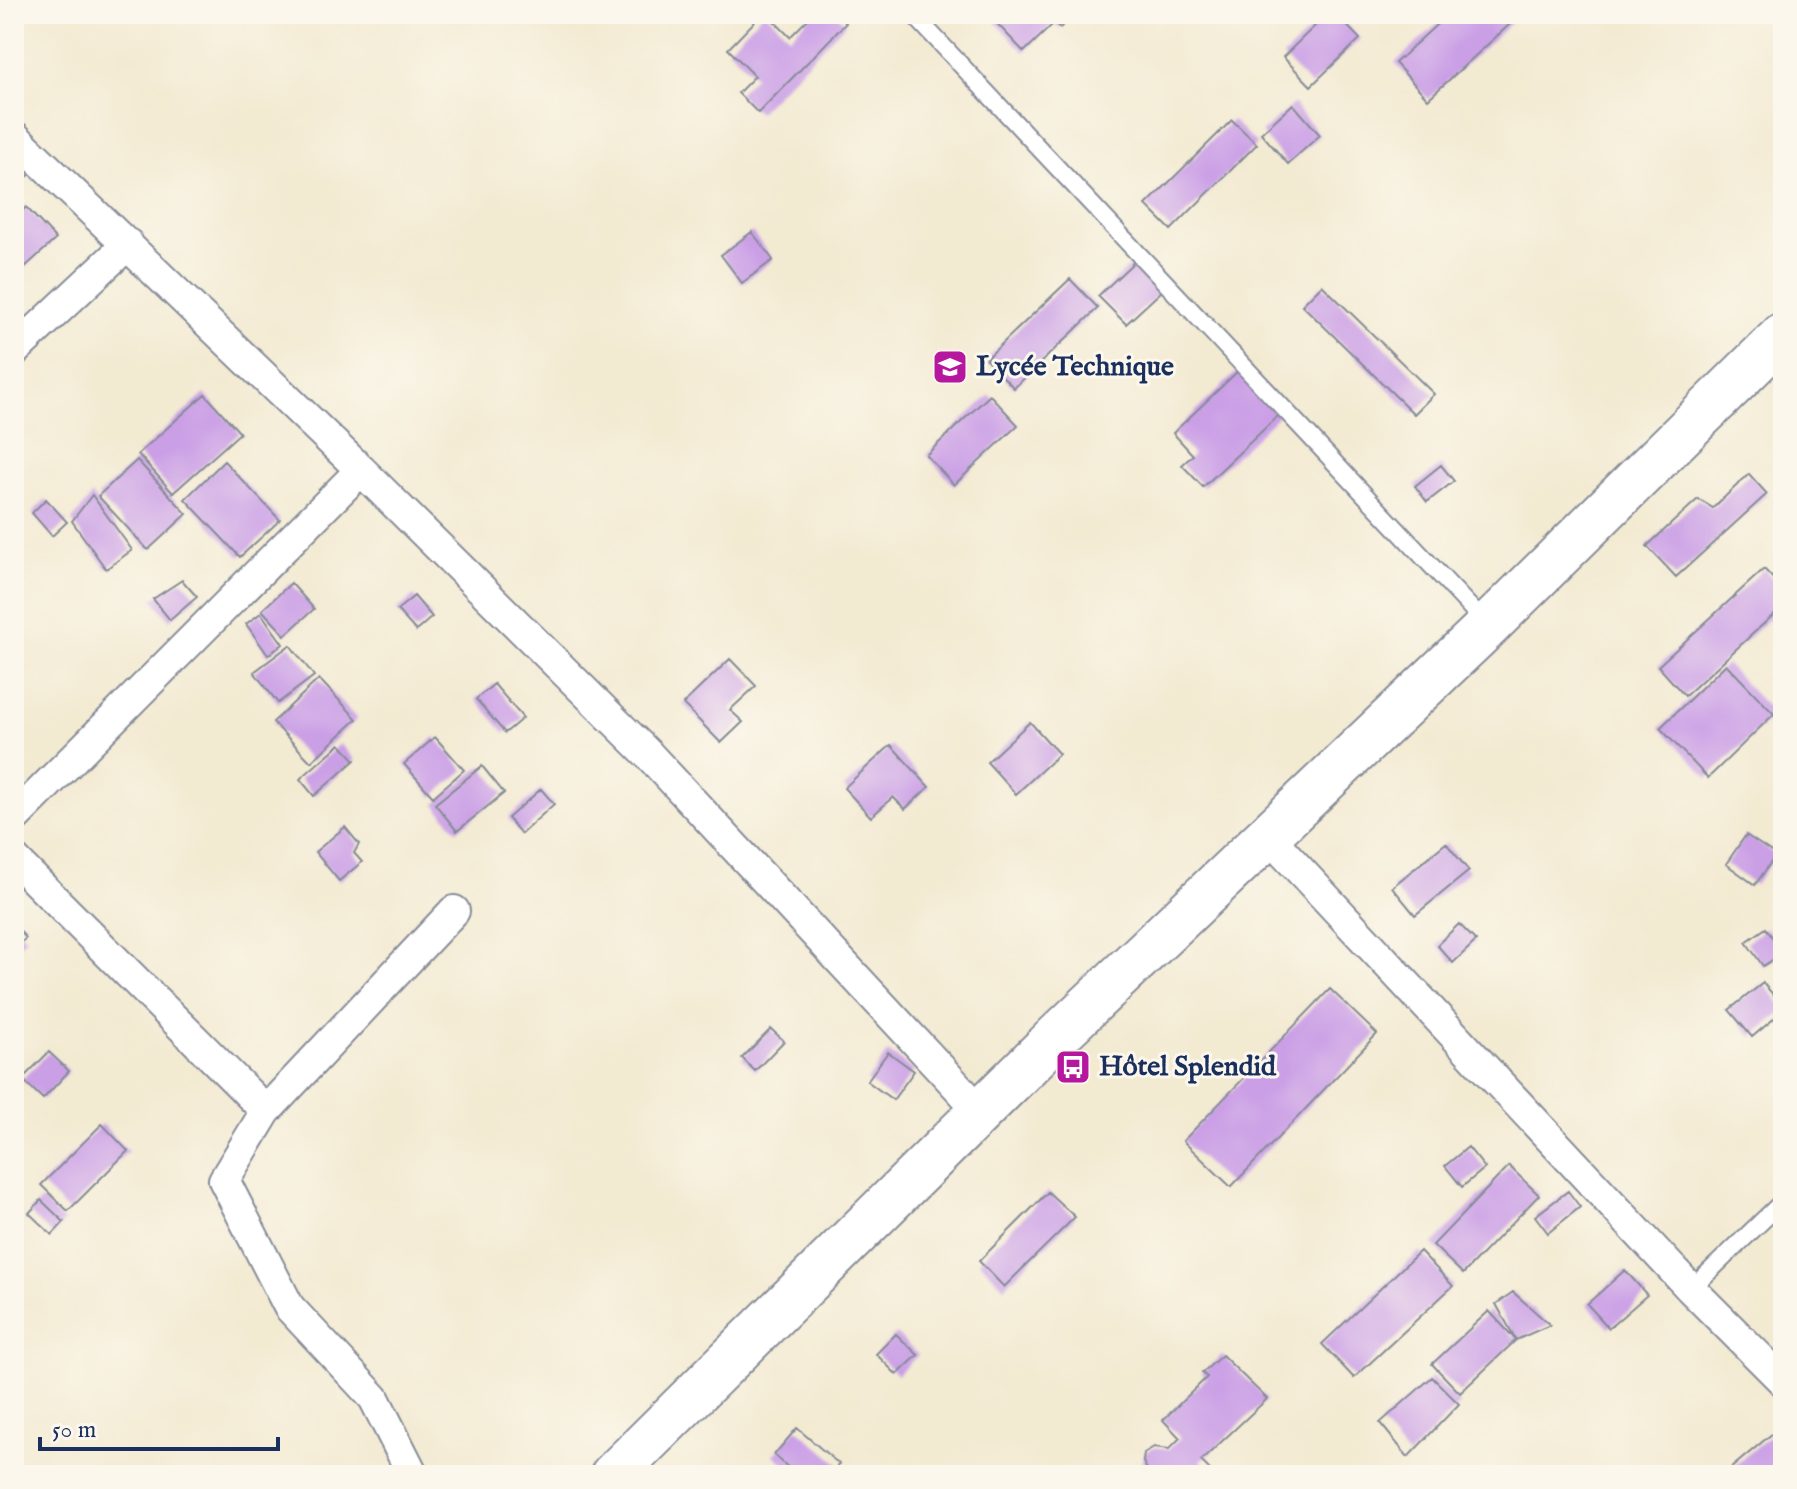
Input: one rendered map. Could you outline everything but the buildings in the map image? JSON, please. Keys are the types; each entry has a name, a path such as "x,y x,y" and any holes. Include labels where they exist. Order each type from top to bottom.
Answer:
{"main road":[{"path":"613,1475 981,1112 1488,626 1783,335"}],"street":[{"path":"14,136 361,470 649,755 981,1112"},
{"path":"14,351 128,244"},
{"path":"14,818 361,470"},
{"path":"1269,837 1691,1289 1783,1381"},
{"path":"14,859 266,1111"},
{"path":"413,1475 374,1398 289,1307 224,1180 266,1111 454,911"}],"lane":[{"path":"913,14 1488,626"},
{"path":"1691,1289 1783,1201"}],"place":[{"name":"Lycée Technique","path":"950,367"},
{"name":"Hôtel Splendid","path":"1073,1067"}]}
